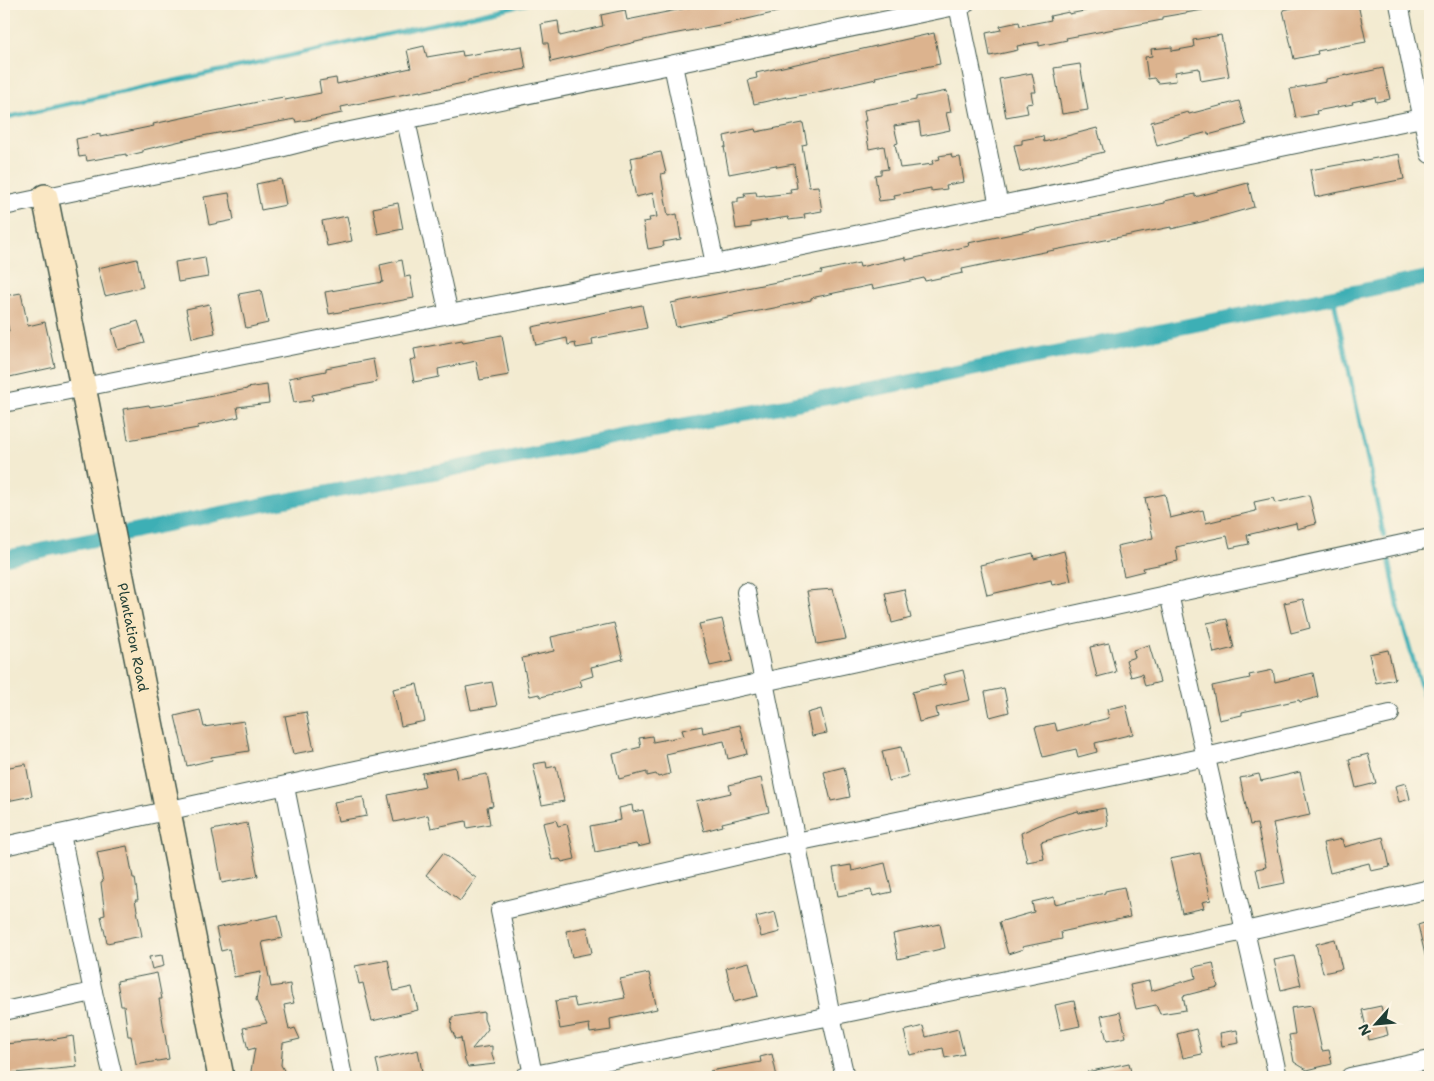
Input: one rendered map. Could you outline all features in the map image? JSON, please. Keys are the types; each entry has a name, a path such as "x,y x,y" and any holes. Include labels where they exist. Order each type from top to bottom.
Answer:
{"street":[{"path":"1398,4 1430,154"},
{"path":"4,206 962,5 999,206"},
{"path":"673,65 714,264"},
{"path":"4,404 449,314 714,264 1422,118"},
{"path":"406,121 449,314"},
{"name":"Plantation Road","path":"45,197 221,1077"},
{"path":"4,846 169,812 1430,538"},
{"path":"746,592 831,1016 845,1077"},
{"path":"1169,594 1278,1077"},
{"path":"1390,714 1206,757 796,842 500,911 528,1076 1245,931 1430,889"},
{"path":"285,786 343,1077"},
{"path":"61,834 93,992 113,1077"},
{"path":"4,1010 93,992"},
{"path":"1350,1077 1430,1060"}],"building":[{"path":"707,4 790,4 790,9 551,62 548,43 544,43 541,24 558,21 560,36 603,26 601,15 625,10 627,20"},
{"path":"1098,4 1202,4 1203,10 1162,17 1162,20 1066,38 1067,40 1039,46 1039,42 1017,46 1018,50 990,56 986,33 1001,30 1000,26 1019,22 1020,26 1051,20 1050,16 1099,8"},
{"path":"1310,4 1358,4 1366,42 1317,51 1318,54 1294,59 1283,10"},
{"path":"934,33 940,64 875,77 876,79 809,94 754,104 748,80 757,78 756,73"},
{"path":"1221,35 1229,76 1201,81 1199,68 1175,72 1176,81 1158,83 1154,78 1148,79 1145,57 1152,56 1151,49 1172,47 1172,51 1194,47 1193,40"},
{"path":"424,46 427,57 462,51 463,56 522,46 526,69 341,107 342,113 296,122 295,119 202,136 126,156 126,154 87,161 86,156 79,157 76,139 100,134 100,137 154,126 153,124 272,99 284,97 285,100 321,93 319,81 336,78 337,84 411,68 407,50"},
{"path":"1080,64 1088,110 1062,114 1054,68"},
{"path":"1383,68 1390,99 1376,102 1375,97 1352,102 1353,104 1316,111 1317,114 1296,118 1290,89 1326,82 1326,79"},
{"path":"1032,73 1036,92 1031,92 1033,103 1026,104 1028,113 1006,117 999,79"},
{"path":"947,91 951,112 946,113 950,130 921,136 919,122 894,126 898,143 895,144 900,168 933,164 932,161 940,159 939,156 951,154 952,158 960,157 964,182 946,185 947,189 931,191 931,188 894,195 895,199 879,201 875,175 881,174 881,170 888,169 884,146 869,149 864,110 916,100 916,97"},
{"path":"1239,101 1246,125 1208,135 1208,132 1157,146 1151,122"},
{"path":"803,123 807,144 802,145 809,187 818,186 822,211 804,214 805,218 789,220 788,217 751,223 751,227 736,229 732,202 738,202 738,198 745,197 744,193 756,192 757,196 765,196 791,193 790,189 797,188 794,164 777,167 776,165 729,174 724,136 755,129 756,132"},
{"path":"1097,128 1104,152 1020,172 1014,145 1022,144 1022,140 1043,136 1044,142"},
{"path":"661,152 666,173 661,174 668,216 677,214 681,239 663,242 664,246 648,249 643,222 650,221 649,218 657,217 653,193 636,197 630,169 632,169 630,158"},
{"path":"1399,154 1404,179 1315,197 1310,170"},
{"path":"281,179 286,205 261,210 256,184"},
{"path":"1248,183 1254,207 1201,222 962,269 963,273 925,281 924,278 873,289 872,285 774,308 676,327 671,303 822,273 821,271 859,263 860,267 906,257 906,260 969,246 968,243 1165,203 1165,201 1195,194 1195,197"},
{"path":"229,193 234,220 209,225 204,197"},
{"path":"398,203 403,229 378,234 373,208"},
{"path":"347,216 352,241 327,246 322,221"},
{"path":"205,257 208,277 178,282 175,262"},
{"path":"137,259 143,287 105,296 98,268"},
{"path":"402,260 405,277 410,276 414,298 329,314 325,292 383,282 380,265"},
{"path":"261,290 268,323 246,328 239,294"},
{"path":"21,293 28,326 45,322 55,367 5,378 4,332 9,331 4,308 4,296"},
{"path":"209,304 215,333 192,338 186,309"},
{"path":"642,305 647,328 592,339 593,345 576,348 575,343 568,345 567,338 536,345 532,327"},
{"path":"138,321 145,343 118,350 112,329"},
{"path":"502,335 509,375 480,380 476,361 438,369 439,377 414,382 410,360 416,359 414,349"},
{"path":"373,359 377,382 312,395 313,400 294,403 289,378 326,371 326,368"},
{"path":"267,385 269,403 237,407 239,417 197,426 198,428 128,440 123,409 193,400"},
{"path":"1165,494 1170,518 1203,510 1206,523 1256,511 1254,502 1273,498 1275,503 1309,495 1316,524 1297,529 1296,523 1247,535 1249,544 1230,548 1227,536 1176,547 1178,561 1143,568 1144,571 1124,576 1117,546 1153,538 1145,498"},
{"path":"1064,551 1071,581 1052,585 1051,580 987,595 980,565 1033,553 1034,559"},
{"path":"833,589 846,639 817,644 807,591"},
{"path":"904,589 911,618 892,623 885,593"},
{"path":"1303,599 1310,628 1291,633 1284,603"},
{"path":"722,619 733,661 710,666 699,624"},
{"path":"1227,619 1234,648 1214,653 1207,623"},
{"path":"614,623 623,659 591,667 593,676 580,680 582,686 541,697 539,694 530,696 522,658 554,651 551,637"},
{"path":"1109,643 1116,672 1097,677 1090,647"},
{"path":"1149,645 1160,682 1145,686 1142,674 1131,677 1126,660 1135,657 1133,650"},
{"path":"1388,650 1395,679 1376,683 1369,654"},
{"path":"963,670 970,700 936,708 938,717 919,722 912,692 946,684 943,675"},
{"path":"1273,670 1275,682 1313,673 1318,697 1242,712 1242,715 1219,720 1212,686 1250,678 1249,675"},
{"path":"492,682 497,706 471,710 466,687"},
{"path":"417,684 425,721 401,726 393,689"},
{"path":"1004,688 1009,712 990,717 985,692"},
{"path":"1126,705 1133,734 1095,743 1097,752 1078,757 1076,749 1043,757 1035,727 1055,723 1057,731 1109,718 1107,709"},
{"path":"821,709 827,733 812,736 807,713"},
{"path":"200,710 204,727 244,721 249,751 211,757 212,760 187,766 175,716"},
{"path":"306,712 314,750 293,754 285,716"},
{"path":"740,725 747,754 728,759 724,741 666,754 670,774 658,777 656,774 647,776 647,772 619,779 613,754 641,747 639,738 652,736 653,742 684,736 682,730 702,726 703,733"},
{"path":"901,747 908,776 889,781 882,751"},
{"path":"1368,754 1376,783 1356,788 1349,759"},
{"path":"546,762 547,768 556,766 564,801 542,805 533,764"},
{"path":"26,764 32,796 7,801 4,768"},
{"path":"455,767 457,779 487,774 493,806 487,807 490,824 467,828 466,821 431,828 428,815 394,822 388,795 425,787 422,773"},
{"path":"844,767 850,797 831,801 824,772"},
{"path":"1300,772 1310,815 1273,823 1285,883 1260,888 1256,869 1266,867 1257,824 1250,825 1240,778 1259,774 1261,781"},
{"path":"761,778 769,812 722,823 723,826 704,831 696,801 731,793 729,785"},
{"path":"1406,783 1410,799 1399,802 1395,786"},
{"path":"363,797 367,816 338,821 334,802"},
{"path":"632,805 633,812 643,810 650,844 638,847 636,844 595,852 590,826 621,820 619,808"},
{"path":"1105,808 1108,826 1092,828 1041,842 1044,859 1027,862 1021,833 1057,817 1078,811 1079,813"},
{"path":"556,820 558,826 567,824 575,859 562,862 560,859 552,860 543,823"},
{"path":"247,823 258,876 222,883 212,830"},
{"path":"1383,837 1390,867 1371,871 1369,863 1330,873 1323,843 1342,839 1344,847"},
{"path":"127,846 133,878 135,878 138,900 135,900 142,936 107,943 101,916 105,915 101,883 103,882 97,852"},
{"path":"443,853 476,878 460,901 426,875"},
{"path":"1200,853 1211,900 1202,902 1204,908 1182,913 1170,859"},
{"path":"885,863 892,892 873,896 871,890 838,896 833,868 851,865 852,871"},
{"path":"1124,887 1130,917 1061,932 1062,939 1022,947 1023,949 1008,954 999,922 1034,912 1032,902 1054,897 1055,904"},
{"path":"775,912 780,932 761,937 756,917"},
{"path":"278,915 283,938 262,942 271,987 290,984 294,1003 284,1005 289,1030 295,1028 300,1039 283,1043 281,1065 286,1074 277,1075 277,1077 256,1077 251,1071 255,1048 248,1050 243,1028 267,1023 256,1000 261,972 234,977 229,949 221,951 216,928"},
{"path":"1430,921 1430,958 1426,959 1418,925"},
{"path":"940,924 945,948 898,959 893,934"},
{"path":"587,927 592,953 572,957 566,931"},
{"path":"1335,939 1342,969 1323,973 1316,944"},
{"path":"162,955 164,966 152,969 149,957"},
{"path":"1294,956 1301,985 1281,990 1274,960"},
{"path":"388,960 394,991 412,987 418,1010 372,1021 363,983 359,984 355,966"},
{"path":"749,962 758,996 734,1002 726,968"},
{"path":"1213,963 1218,987 1183,996 1186,1010 1160,1014 1156,1005 1136,1009 1130,985 1149,981 1151,991 1196,978 1194,967"},
{"path":"157,973 162,999 159,999 169,1059 136,1065 131,1036 128,1036 124,1006 121,1006 117,981"},
{"path":"649,973 657,1009 610,1019 611,1030 590,1033 589,1024 560,1029 555,1001 574,998 576,1007 625,998 620,979"},
{"path":"1074,1001 1080,1026 1061,1030 1055,1005"},
{"path":"1312,1005 1322,1051 1329,1050 1332,1064 1307,1070 1294,1062 1289,1035 1295,1034 1291,1008"},
{"path":"1381,1006 1388,1035 1369,1040 1362,1010"},
{"path":"484,1012 484,1019 488,1029 472,1049 492,1046 495,1064 468,1067 465,1061 461,1038 456,1039 451,1028 452,1017"},
{"path":"1120,1012 1126,1037 1107,1041 1101,1016"},
{"path":"923,1026 926,1037 958,1029 964,1054 945,1058 943,1048 910,1055 904,1031"},
{"path":"1196,1029 1202,1054 1183,1058 1177,1034"},
{"path":"1237,1030 1239,1043 1222,1046 1220,1033"},
{"path":"73,1036 77,1067 4,1074 4,1044"},
{"path":"418,1050 423,1077 380,1077 376,1060"},
{"path":"772,1054 777,1077 711,1077 710,1071 761,1062 760,1057"},
{"path":"1129,1063 1132,1077 1087,1077 1087,1072"}],"waterway":[{"path":"4,118 526,4"},
{"path":"4,558 262,505 894,385 1430,277"},
{"path":"1333,296 1384,536"},
{"path":"1389,559 1399,611 1430,718"}]}
